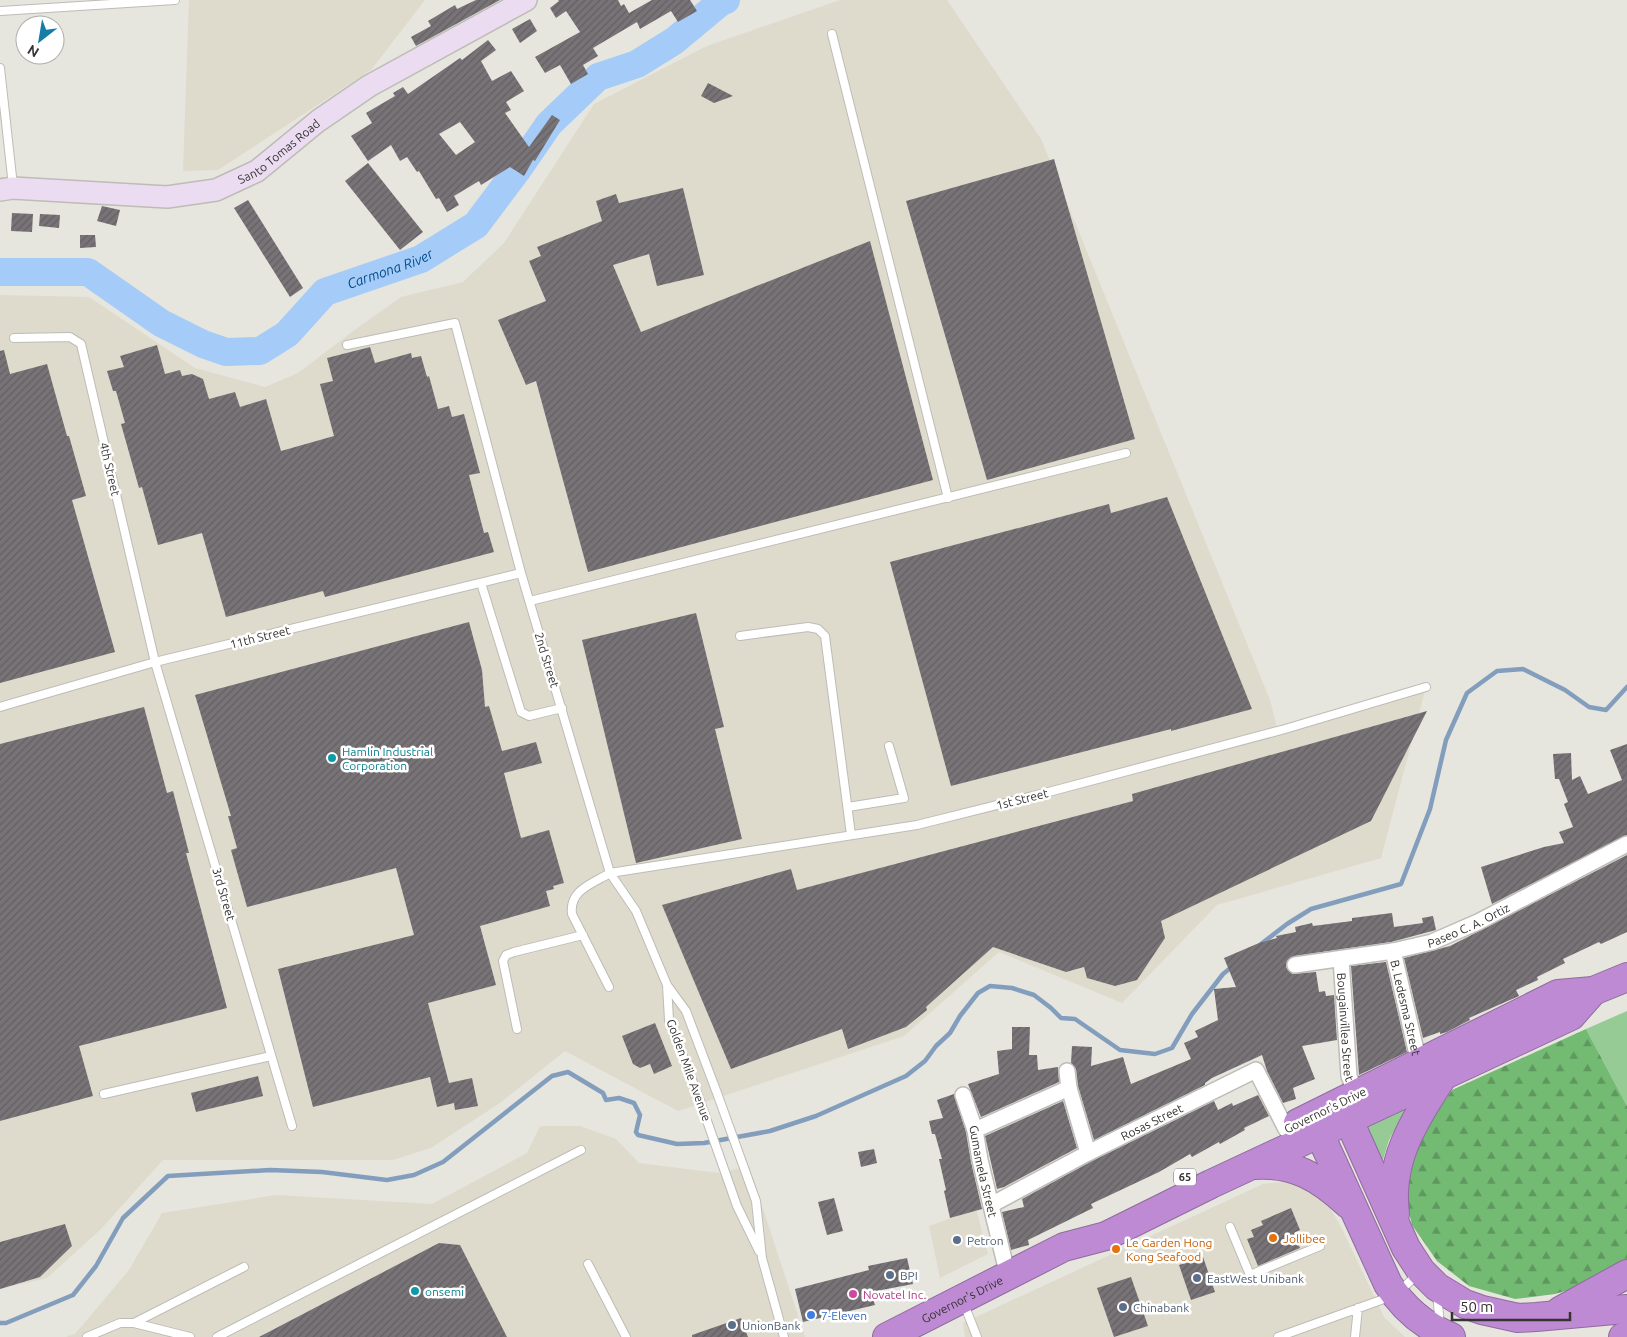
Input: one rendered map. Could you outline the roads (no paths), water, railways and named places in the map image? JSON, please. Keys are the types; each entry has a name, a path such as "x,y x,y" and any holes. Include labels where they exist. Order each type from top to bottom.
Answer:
{"highway":[{"name":"Governor's Drive","path":"1064,1247 1106,1236 1251,1165 1419,1063 1558,994 1593,991 1627,977"},
{"name":"Governor's Drive","path":"1348,1105 1443,1076 1571,1016 1593,991"},
{"path":"1397,1228 1393,1188 1397,1165 1415,1123 1443,1076"},
{"path":"1348,1105 1397,1228 1414,1261 1429,1279 1464,1304 1500,1315 1518,1318 1627,1309"},
{"name":"Governor's Drive","path":"895,1335 1064,1247 1098,1219 1286,1129 1316,1125"},
{"path":"1316,1125 1382,1272 1388,1298 1404,1306 1445,1336"},
{"path":"1251,1165 1276,1165 1299,1170 1323,1183 1353,1208"},
{"path":"1552,1316 1627,1274"},
{"path":"1623,1337 1627,1336"}],"street":[{"name":"Santo Tomas Road","path":"7,189 167,197 216,190 257,171 318,121 368,86 526,0"},
{"name":"Paseo C. A. Ortiz","path":"1296,964 1392,951 1432,942 1478,922 1627,844"},
{"name":"B. Ledesma Street","path":"1392,951 1419,1063"},
{"name":"Bougainvillea Street","path":"1342,959 1349,1076 1348,1105"},
{"name":"Rosas Street","path":"991,1206 1088,1153 1256,1070 1286,1129"},
{"path":"1067,1072 1069,1088 1088,1153"},
{"path":"975,1130 1069,1088"},
{"name":"Gumamela Street","path":"964,1095 975,1130 1008,1276"}],"lane":[{"path":"0,11 175,0"},
{"path":"832,34 948,498"},
{"path":"0,68 7,189"},
{"name":"2nd Street","path":"347,344 456,323 521,573 610,873 636,911 667,984"},
{"name":"4th Street","path":"14,338 70,337 82,344 155,662"},
{"path":"530,601 1126,453"},
{"name":"11th Street","path":"0,707 155,662 521,573"},
{"path":"481,583 521,712 529,716 562,708"},
{"path":"740,636 808,627 818,629 825,636 851,835"},
{"name":"3rd Street","path":"155,662 292,1126"},
{"name":"1st Street","path":"610,873 917,824 1045,793 1286,729 1426,687"},
{"path":"848,807 904,798 889,746"},
{"path":"608,987 572,914 571,903 577,893 610,873"},
{"path":"517,1029 503,961 506,955 583,935"},
{"name":"Golden Mile Avenue","path":"667,984 686,1011 746,1169 756,1201 762,1258 784,1337"},
{"name":"Golden Mile Avenue","path":"667,984 668,1020 728,1175 737,1206 762,1258"},
{"path":"104,1094 271,1056"},
{"path":"217,1337 581,1150"},
{"path":"1230,1228 1250,1275 1320,1246"},
{"path":"588,1264 626,1337"},
{"path":"134,1323 244,1267"},
{"path":"1278,1337 1388,1298 1429,1279 1445,1336"},
{"path":"961,1299 977,1337"},
{"path":"1355,1337 1358,1308"},
{"path":"87,1337 120,1323 134,1323 190,1337"}],"waterway":[{"name":"Carmona River","path":"0,272 88,272 161,323 203,344 226,352 260,351 287,334 325,292 421,259 476,225 549,124 598,77 637,64 674,41 721,2 726,0"},
{"path":"1261,944 1311,909 1401,884 1430,809 1446,740 1467,693 1497,671 1523,669 1565,690 1589,707 1606,710 1627,687"},
{"path":"0,1323 6,1323 73,1295 96,1266 123,1218 168,1176 270,1170 322,1172 387,1180 414,1175 443,1162 552,1076 568,1072 603,1093 606,1100 619,1098 634,1103 640,1115 636,1132 638,1135 677,1144 704,1143 770,1131 816,1116 906,1076 925,1061 936,1046 950,1033 960,1016 978,993 990,986 1012,988 1034,995 1061,1018 1075,1019 1120,1050 1155,1054 1172,1048 1192,1014 1223,974 1233,966"}],"place":[{"name":"Hamlin Industrial Corporation","path":"332,758"},
{"name":"Jollibee","path":"1273,1238"},
{"name":"Petron","path":"957,1240"},
{"name":"Le Garden Hong Kong Seafood","path":"1116,1249"},
{"name":"BPI","path":"890,1275"},
{"name":"EastWest Unibank","path":"1197,1278"},
{"name":"onsemi","path":"415,1291"},
{"name":"Novatel Inc.","path":"853,1294"},
{"name":"Chinabank","path":"1123,1307"},
{"name":"7-Eleven","path":"811,1315"},
{"name":"UnionBank","path":"732,1325"}]}
